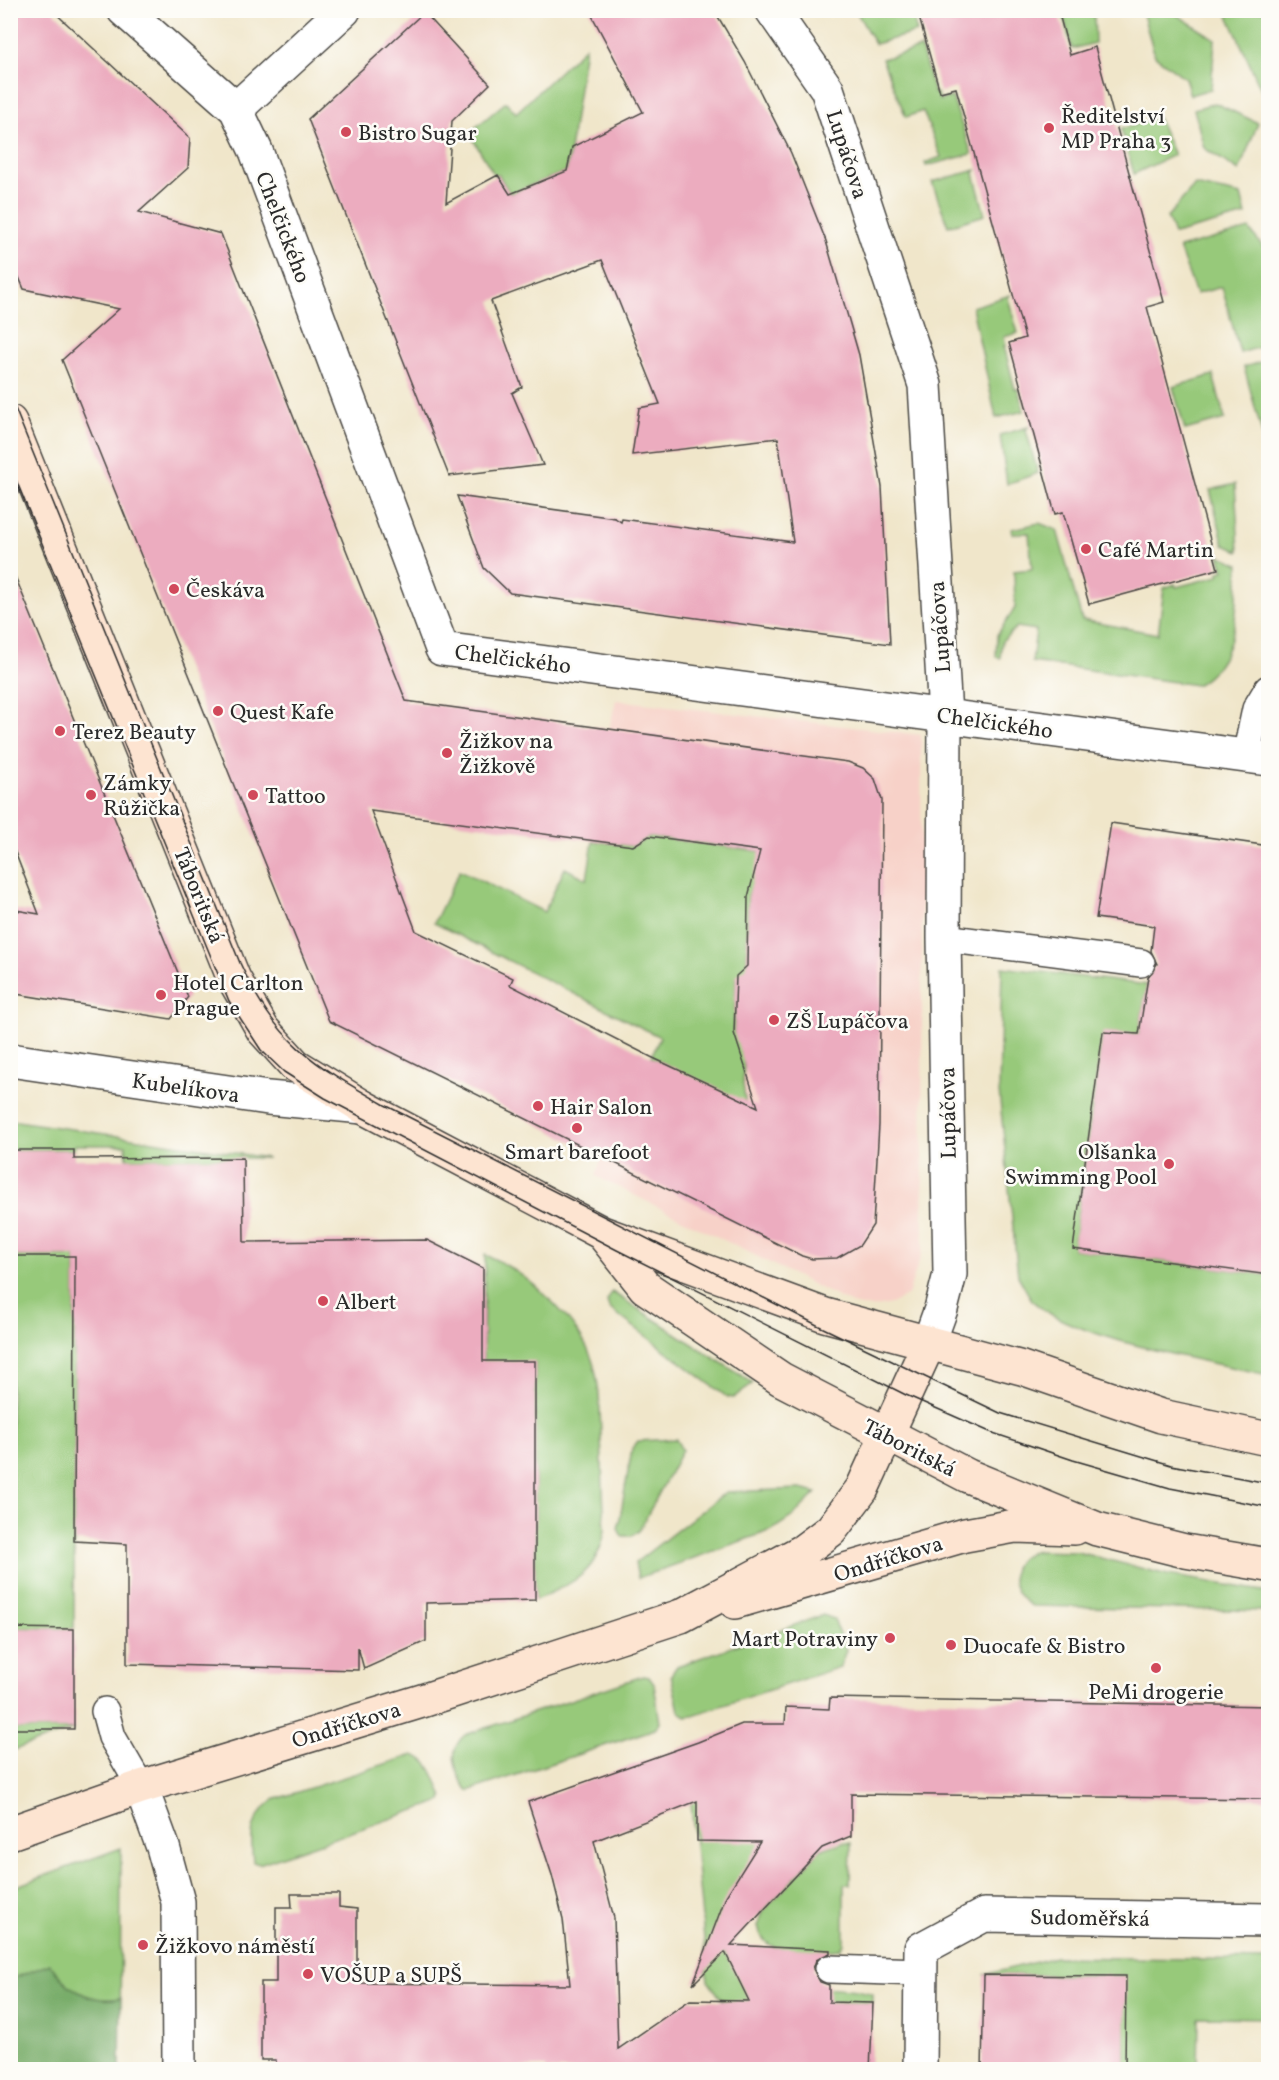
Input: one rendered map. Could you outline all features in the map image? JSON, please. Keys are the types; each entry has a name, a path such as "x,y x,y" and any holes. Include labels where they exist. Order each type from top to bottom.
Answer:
{"street":[{"name":"Chelčického","path":"124,10 236,109 260,162 442,649 1257,758"},
{"path":"236,109 344,10"},
{"name":"Lupáčova","path":"772,10 827,89 925,385 945,715 944,938 950,1274 942,1309 927,1345"},
{"name":"Táboritská","path":"10,422 234,979 263,1030 295,1065 363,1107 602,1233 825,1315 927,1345 1022,1368 1161,1416 1269,1439"},
{"name":"Kubelíkova","path":"10,1060 268,1098 363,1107"},
{"name":"Táboritská","path":"602,1233 645,1287 781,1379 968,1476 1097,1528 1185,1551 1269,1565"},
{"name":"Ondříčkova","path":"681,1616 803,1551 831,1530 862,1489 927,1345"},
{"name":"Ondříčkova","path":"10,1833 141,1786 422,1701 681,1616 814,1581 965,1535 1015,1526 1097,1528"},
{"path":"141,1786 163,1847 178,1902 179,2070"},
{"name":"Sudoměřská","path":"921,1961 984,1915 1269,1920"},
{"path":"920,2070 921,1961"}],"lane":[{"path":"1257,758 1256,709 1269,689"},
{"path":"944,938 1141,963"},
{"path":"105,1711 112,1737 141,1786"},
{"path":"830,1968 921,1961"}],"shaded area":[{"name":"ZŠ Lupáčova","path":"616,700 921,735 923,1249 908,1295 891,1304 871,1308 852,1304 596,1176 601,1158 660,1037 590,1002 587,879 609,729"}],"green space":[{"path":"856,11 911,11 917,32 875,44"},
{"path":"1062,11 1094,11 1095,43 1072,49"},
{"path":"1142,11 1171,11 1215,39 1211,89 1190,95 1185,78 1155,56"},
{"path":"1226,11 1268,11 1268,105"},
{"path":"585,47 567,171 510,194 499,175 495,176 469,133 506,102 516,113"},
{"path":"921,48 934,93 937,93 939,100 952,97 972,154 926,166 925,163 941,157 923,111 906,117 882,59"},
{"path":"1215,103 1258,123 1239,171 1204,148 1194,109"},
{"path":"1158,118 1174,155 1134,174 1121,129"},
{"path":"976,170 974,173 985,215 948,226 932,182"},
{"path":"1195,185 1241,195 1246,215 1174,234 1167,217"},
{"path":"1249,229 1268,253 1268,321 1264,346 1240,353 1222,287 1196,294 1179,248"},
{"path":"1010,295 1008,298 1018,333 1004,337 1006,346 1004,346 1015,389 1018,389 1024,411 996,418 972,307"},
{"path":"1267,360 1268,368 1268,455 1244,367"},
{"path":"1213,375 1225,419 1185,430 1173,387"},
{"path":"1028,427 1026,430 1038,473 1007,484 1000,435"},
{"path":"1235,484 1239,551 1224,545 1210,490"},
{"path":"1039,523 1057,530 1082,620 1158,634 1164,588 1219,576 1219,572 1224,571 1219,555 1239,564 1236,615 1228,647 1221,662 1196,685 1032,662 1036,630 1017,627 1002,641 1000,658 996,657 997,635 1015,608 1014,571 1032,569 1029,533 1012,534 1012,529"},
{"path":"649,836 764,852 748,897 747,973 740,973 736,978 734,1033 745,1038 743,1084 746,1106 651,1057 660,1037 434,923 460,870 544,912 565,868 587,879 593,841 633,846"},
{"path":"1002,967 1147,985 1139,1034 1103,1033 1073,1249 1268,1275 1268,1375 1179,1356 1108,1337 1050,1314 1030,1297 1018,1276 999,1091"},
{"path":"10,1120 268,1158 127,1159 126,1145 75,1145 74,1150 11,1150"},
{"path":"485,1255 517,1272 534,1285 565,1316 588,1350 597,1383 605,1530 601,1545 596,1558 581,1576 535,1600 535,1362 483,1361"},
{"path":"11,1256 75,1256 74,1629 11,1628"},
{"path":"612,1292 753,1383 733,1398 727,1397 609,1308 607,1301"},
{"path":"676,1439 682,1450 639,1531 632,1536 622,1536 618,1529 632,1449 638,1441"},
{"path":"801,1489 816,1493 793,1516 772,1530 638,1578 635,1563 726,1492"},
{"path":"1034,1551 1077,1552 1168,1575 1268,1592 1268,1611 1032,1606 1018,1593 1013,1577 1018,1561 1024,1555"},
{"path":"823,1615 834,1619 846,1650 840,1667 687,1717 679,1711 671,1675 677,1666"},
{"path":"643,1676 649,1677 654,1684 660,1723 655,1729 468,1791 464,1785 457,1770 454,1755 459,1741 465,1735"},
{"path":"11,1729 74,1729 11,1751"},
{"path":"413,1755 425,1761 429,1766 443,1797 442,1801 259,1864 253,1862 253,1828 265,1807 273,1800"},
{"path":"687,1761 786,1819 723,1948 736,1966 752,1977 770,1983 854,1990 873,1994 873,2003 723,2001 708,1981"},
{"path":"843,1842 851,1843 850,1884 844,1884 844,1943 840,1949 795,1950 777,1948 766,1942 758,1927 763,1911 820,1850"},
{"path":"121,1848 120,2069 11,2070 11,1888"},
{"path":"1055,1957 1268,1960 1268,2018 1199,2017 1198,2069 1125,2069 1125,1976 984,1975"},
{"path":"50,1964 64,1981 80,1993 99,1999 121,1998 120,2069 11,2069 11,1979"}],"building":[{"path":"10,10 52,10 190,138 188,168 139,212 221,234 406,701 848,762 863,768 875,779 882,800 879,1125 873,1225 860,1245 837,1258 812,1259 802,1256 329,1021 62,360 119,309 24,289 10,256","holes":["371,811 633,846 649,836 760,851 748,897 747,966 736,976 734,1033 758,1107 651,1057 510,985 513,978 416,931"]},
{"path":"589,10 714,10 745,62 791,153 826,241 859,355 882,487 890,644 510,593 484,568 457,496 615,518 621,522 622,519 793,542 778,438 632,455 639,408 660,404 602,260 491,301 522,387 512,393 543,465 449,476 308,119 424,12 490,84 452,121 446,203 498,175 510,194 567,171 572,147 643,112"},
{"path":"917,10 1058,10 1070,55 1095,47 1164,302 1147,307 1218,569 1089,604 1063,512 1055,514 1009,343 1025,338 956,88 940,92"},
{"path":"10,564 188,997 171,1019 10,993 10,909 39,914 10,839"},
{"path":"1111,823 1269,846 1269,1275 1073,1249 1103,1032 1139,1034 1148,977 1157,964 1151,951 1154,926 1096,918"},
{"path":"10,1150 74,1150 74,1159 243,1158 244,1242 427,1240 483,1268 483,1361 535,1361 535,1600 426,1603 426,1641 364,1669 358,1647 358,1670 127,1664 127,1544 74,1541 75,1256 10,1256"},
{"path":"10,1628 74,1629 74,1729 10,1729"},
{"path":"830,1698 1269,1706 1269,1799 851,1794 851,1836 822,1848 731,1945 830,1950 830,1953 816,1960 813,1969 820,1982 829,1985 829,2002 873,2003 870,2070 546,2070 546,2067 276,2070 276,2060 261,2060 261,1982 276,1982 276,1907 292,1907 291,1894 339,1894 339,1907 357,1909 357,1983 570,1985 563,1919 552,1875 528,1802 698,1742 742,1724 785,1724 786,1707 829,1709","holes":["697,1801 697,1841 760,1842 726,1896 693,1984 725,1952 749,2001 690,2000 618,2049 614,1918 594,1841"]},
{"path":"984,1975 1126,1976 1125,2070 982,2070"}],"tram line":[{"path":"10,396 240,963 267,1013 298,1048 336,1076 385,1105 819,1326 1000,1413 1171,1465 1268,1483"},
{"path":"10,465 229,1001 261,1050 284,1072 325,1098 617,1250 906,1395 990,1432 1073,1460 1170,1488 1268,1507"}],"place":[{"name":"Ředitelství MP Praha 3","path":"1049,128"},
{"name":"Bistro Sugar","path":"346,132"},
{"name":"Café Martin","path":"1086,549"},
{"name":"Českáva","path":"174,589"},
{"name":"Quest Kafe","path":"218,711"},
{"name":"Terez Beauty","path":"60,731"},
{"name":"Žižkov na Žižkově","path":"447,753"},
{"name":"Zámky Růžička","path":"91,795"},
{"name":"Tattoo","path":"253,795"},
{"name":"Hotel Carlton Prague","path":"161,995"},
{"name":"ZŠ Lupáčova","path":"774,1020"},
{"name":"Hair Salon","path":"538,1106"},
{"name":"Smart barefoot","path":"577,1128"},
{"name":"Olšanka Swimming Pool","path":"1169,1164"},
{"name":"Albert","path":"323,1301"},
{"name":"Mart Potraviny","path":"890,1638"},
{"name":"Duocafe & Bistro","path":"951,1645"},
{"name":"PeMi drogerie","path":"1156,1668"},
{"name":"Žižkovo náměstí","path":"143,1945"},
{"name":"VOŠUP a SUPŠ","path":"308,1974"}]}
